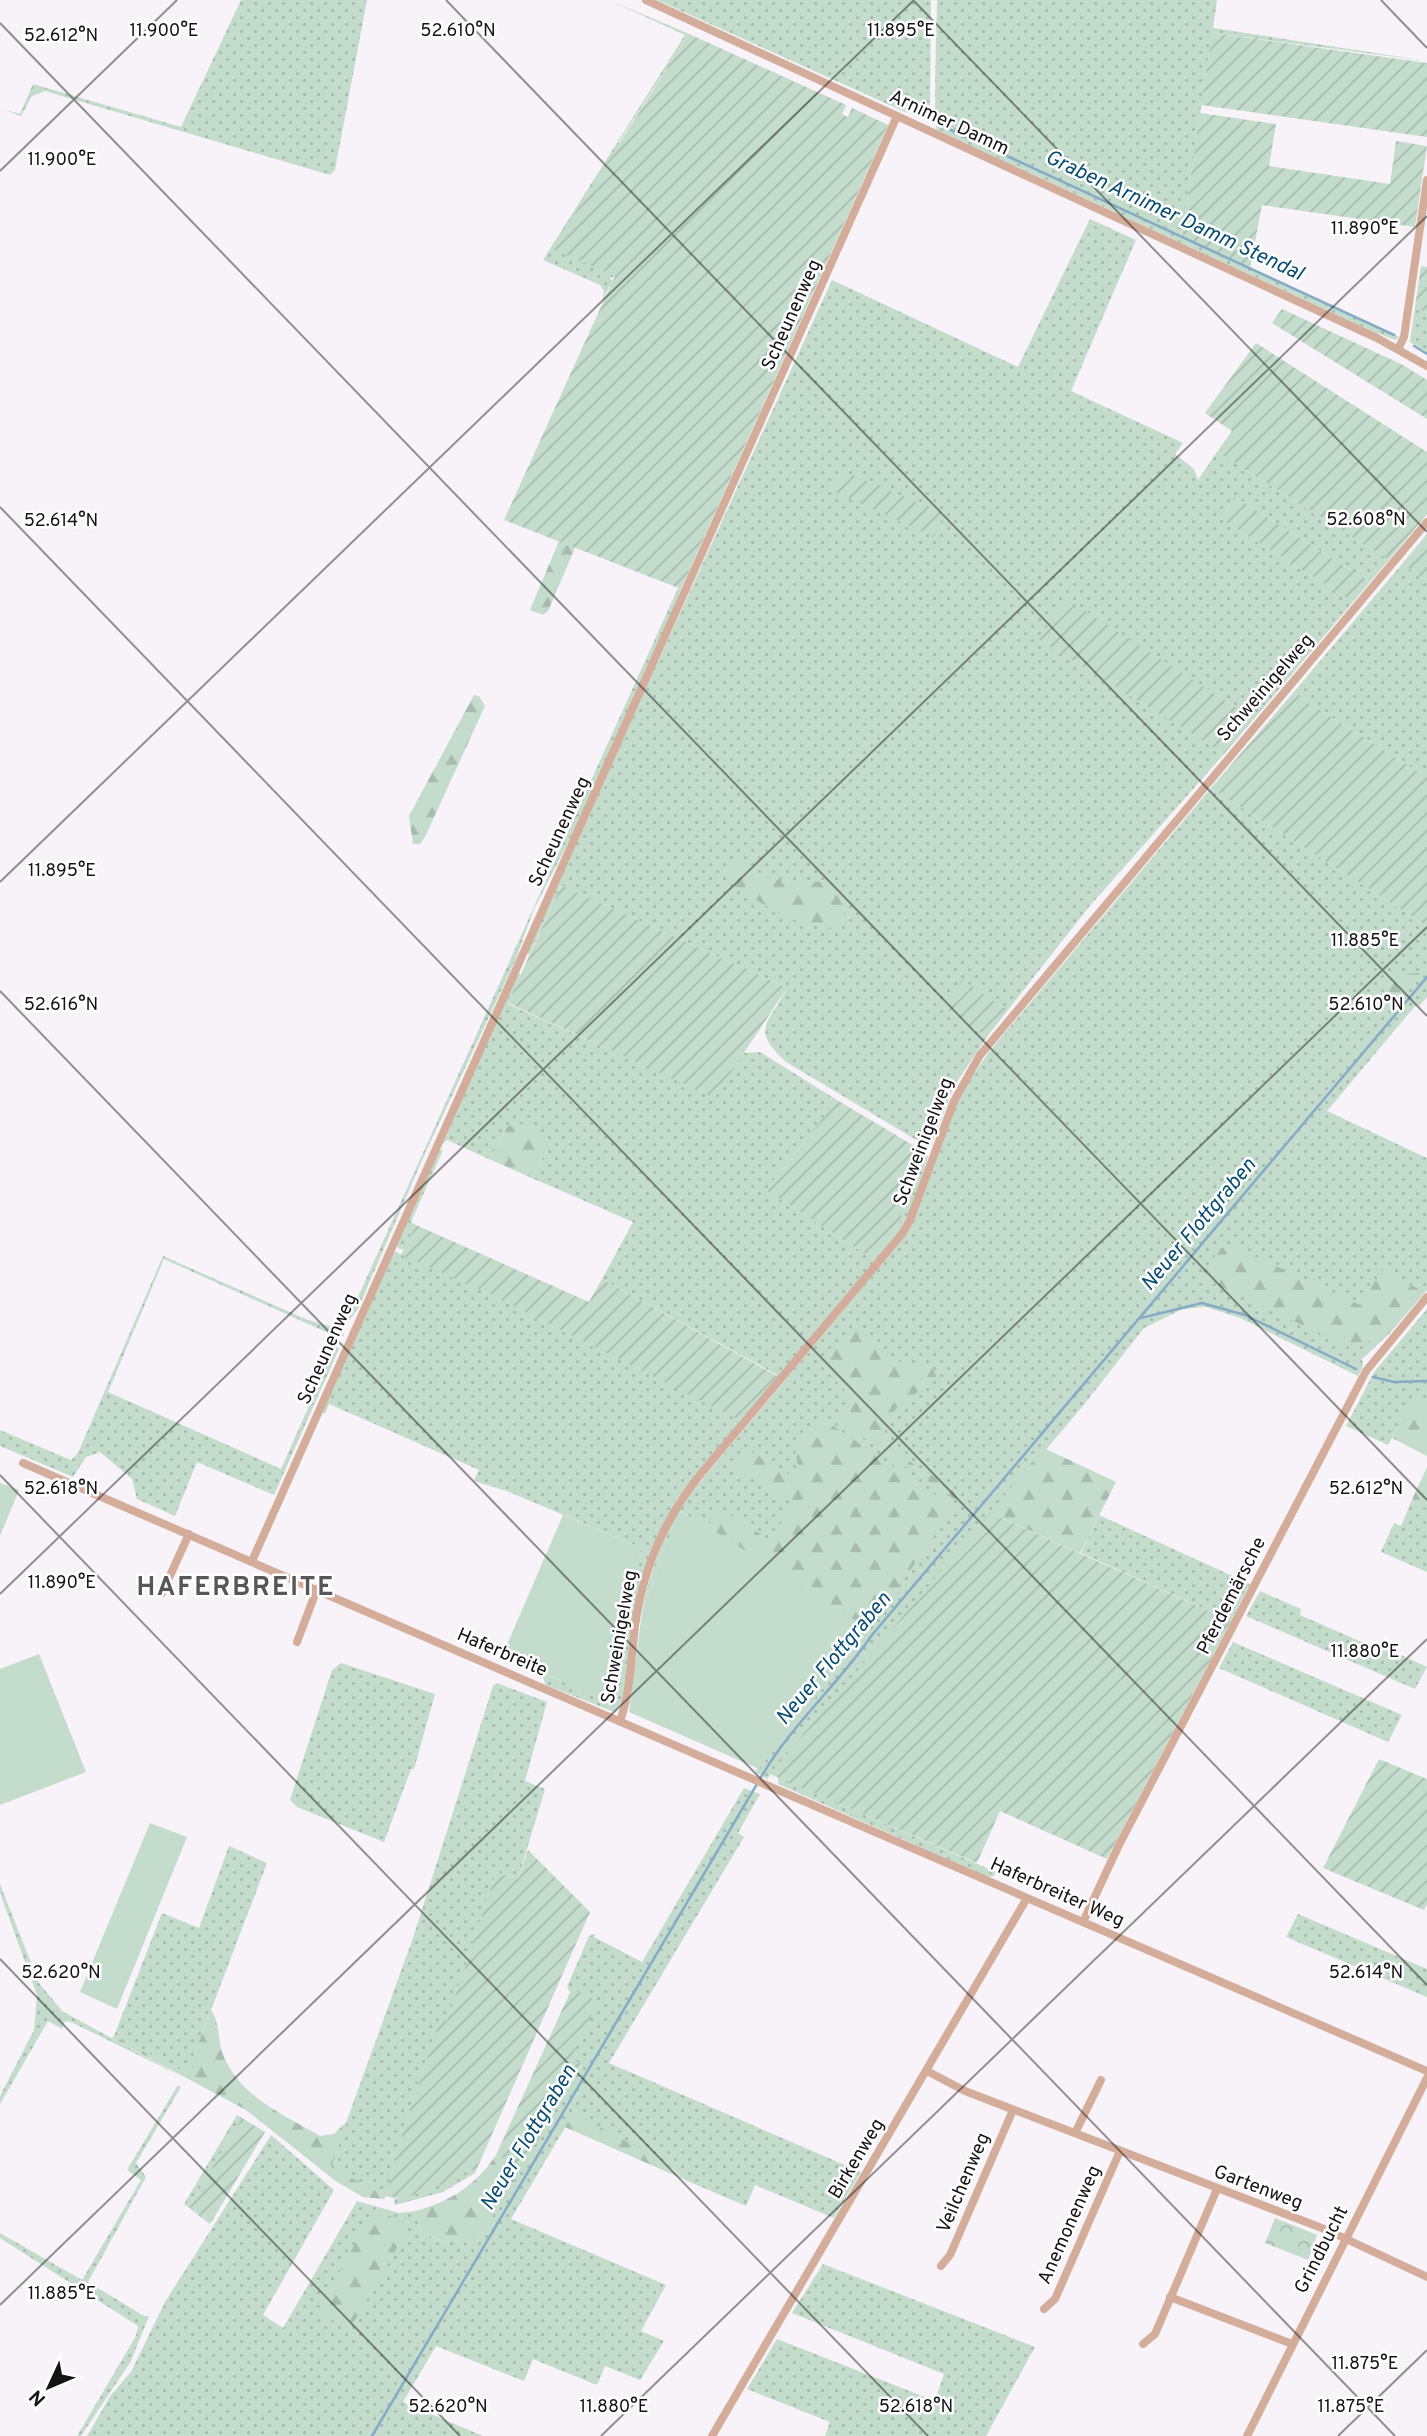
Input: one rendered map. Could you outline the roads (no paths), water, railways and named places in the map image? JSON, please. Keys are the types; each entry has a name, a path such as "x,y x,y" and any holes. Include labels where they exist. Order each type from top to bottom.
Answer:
{"street":[{"name":"Arnimer Damm","path":"646,0 1398,349 1427,366"},
{"name":"Scheunenweg","path":"252,1561 897,116"},
{"path":"1398,349 1404,337 1427,180"},
{"name":"Schweinigelweg","path":"620,1721 628,1686 643,1582 674,1510 700,1475 902,1234 954,1101 980,1055 1427,522"},
{"name":"Pferdemärsche","path":"1083,1922 1118,1847 1366,1371 1427,1297"},
{"name":"Haferbreite","path":"23,1463 674,1745"},
{"path":"162,1592 189,1534"},
{"path":"297,1642 317,1590"},
{"name":"Haferbreiter Weg","path":"674,1745 1427,2071"},
{"name":"Birkenweg","path":"712,2436 1027,1898"},
{"name":"Gartenweg","path":"927,2071 958,2088 1013,2110 1346,2238 1427,2277"},
{"name":"Grindbucht","path":"1247,2436 1427,2078"},
{"path":"1075,2133 1101,2080"},
{"name":"Veilchenweg","path":"941,2266 950,2255 1013,2110"},
{"name":"Anemonenweg","path":"1044,2309 1055,2299 1120,2151"},
{"path":"1143,2344 1155,2334 1217,2189"},
{"path":"1170,2297 1292,2344"}],"waterway":[{"name":"Graben Arnimer Damm Stendal","path":"942,126 1394,335"},
{"name":"Graben Arnimer Damm Stendal","path":"1414,346 1427,354"},
{"name":"Neuer Flottgraben","path":"760,1779 785,1741 872,1635 1427,977"},
{"path":"1141,1318 1202,1303 1245,1315 1356,1369"},
{"path":"1373,1377 1394,1382 1427,1381"},
{"name":"Neuer Flottgraben","path":"372,2436 757,1784"}],"district":[{"name":"HAFERBREITE","path":"236,1588"}]}
